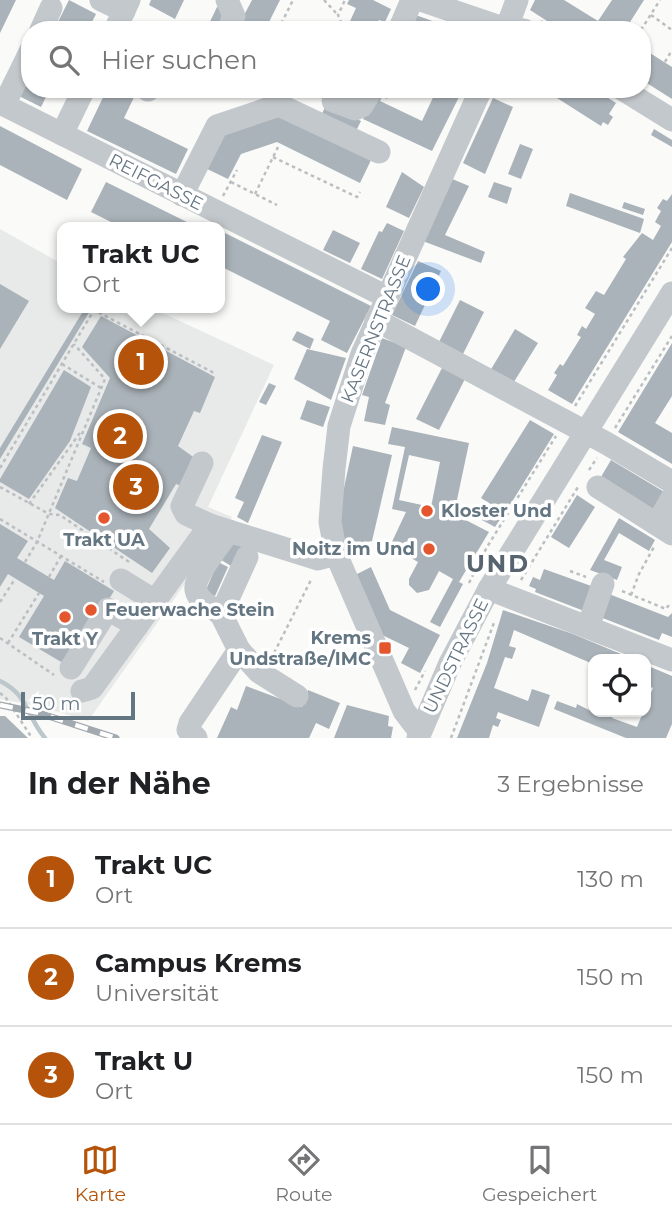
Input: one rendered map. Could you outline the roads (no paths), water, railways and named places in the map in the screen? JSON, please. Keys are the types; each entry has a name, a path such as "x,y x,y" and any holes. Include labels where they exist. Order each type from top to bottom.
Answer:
{"street":[{"path":"101,0 124,19"},
{"path":"227,0 234,16 232,21"},
{"path":"403,21 412,0"},
{"path":"421,0 487,21"},
{"path":"513,21 517,0"},
{"path":"45,21 51,8"},
{"path":"2,104 21,69"},
{"path":"62,134 80,98"},
{"path":"333,101 355,109 362,106 367,98"},
{"name":"KASERNSTRASSE","path":"419,735 404,711 327,557 330,502 339,426 376,320 477,98"},
{"path":"640,98 672,120"},
{"name":"REIFGASSE","path":"2,104 387,297"},
{"path":"182,195 217,126 279,104 379,152"},
{"name":"UNDSTRASSE","path":"419,735 450,663 478,587 596,438 672,293"},
{"path":"376,320 596,438 672,482"},
{"path":"202,463 182,506 187,514 219,528 327,557"},
{"path":"598,487 664,529 672,498"},
{"path":"82,691 92,688 155,601 219,528"},
{"path":"219,528 197,579 196,590 202,601 221,614 239,650 259,672 297,695"},
{"path":"221,614 247,557"},
{"path":"123,570 155,601"},
{"path":"587,627 603,584"},
{"path":"478,587 672,660"},
{"path":"71,668 108,609 137,626"},
{"path":"197,738 188,730 190,723 239,650"}],"waterway":[{"path":"0,681 22,699 45,738"}],"railway":[{"path":"0,705 39,713 116,738"}],"place":[{"name":"Trakt UC","path":"141,362"},
{"name":"Campus Krems","path":"120,436"},
{"name":"Trakt U","path":"136,487"},
{"name":"Kloster Und","path":"427,511"},
{"name":"Trakt UA","path":"104,518"},
{"name":"Noitz im Und","path":"429,549"},
{"name":"Feuerwache Stein","path":"91,610"},
{"name":"Trakt Y","path":"65,617"},
{"name":"Krems Undstraße/IMC","path":"385,648"}],"district":[{"name":"UND","path":"498,563"}]}
